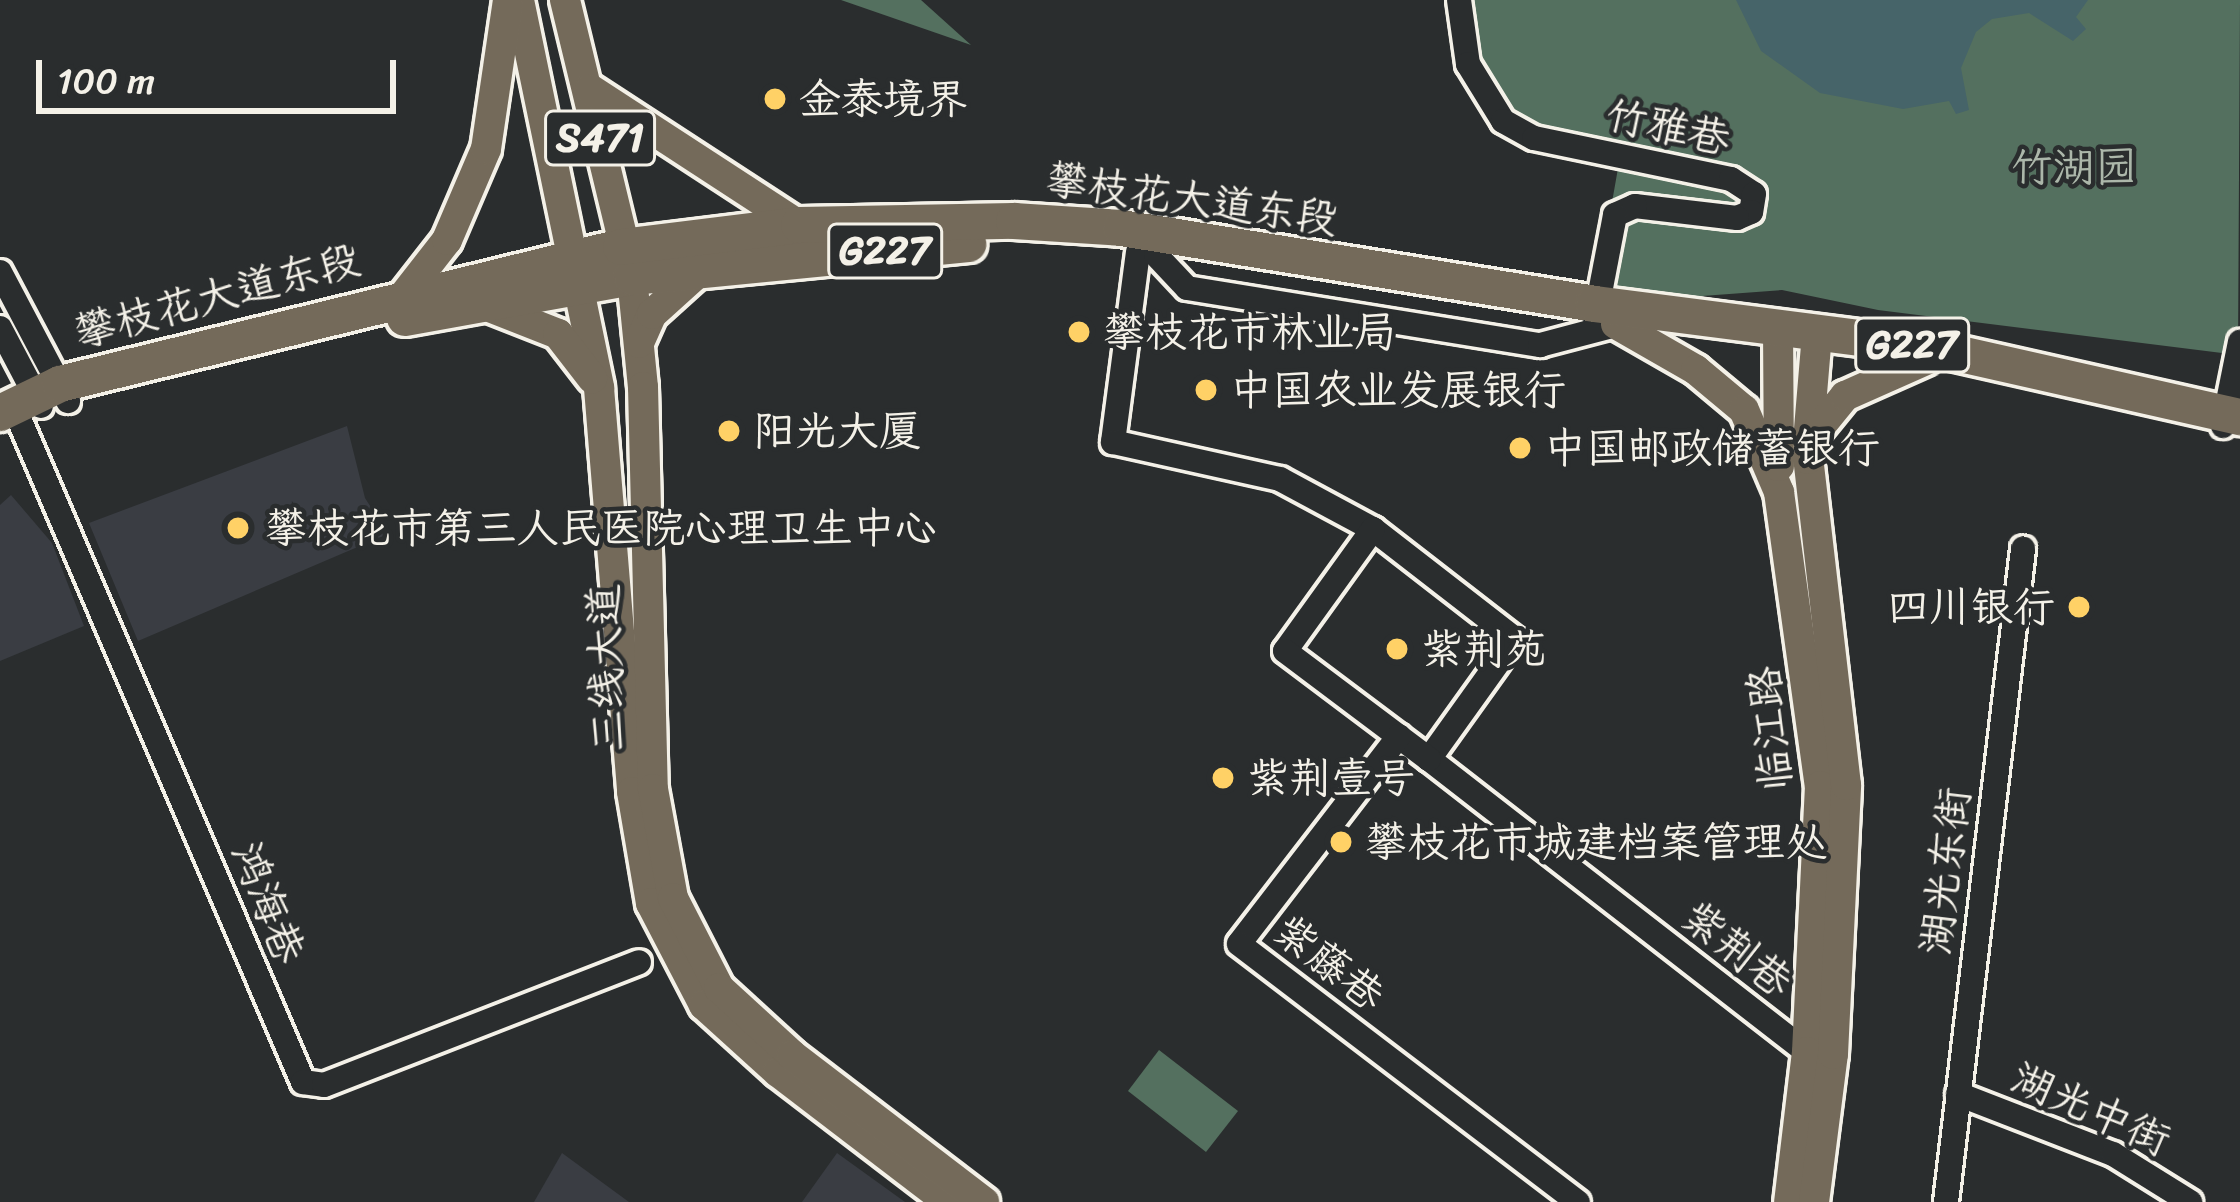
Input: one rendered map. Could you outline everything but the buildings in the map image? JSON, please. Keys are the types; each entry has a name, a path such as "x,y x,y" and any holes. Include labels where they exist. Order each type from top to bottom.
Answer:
{"highway":[{"name":"攀枝花大道东段","path":"32,408 405,294 627,262 799,225 1121,228 1602,317"},
{"name":"攀枝花大道东段","path":"627,262 702,269 1008,241 1147,253 1602,317 1929,347 2232,422"},
{"name":"攀枝花大道东段","path":"32,408 482,304 579,270"},
{"name":"攀枝花大道东段","path":"1816,340 2232,422"}],"main road":[{"path":"405,294 447,240 486,149 508,0"},
{"name":"三线大道","path":"519,0 579,270 630,594 653,789 673,898 691,944 719,988 949,1202"},
{"name":"三线大道","path":"565,0 590,89 627,262 639,344 630,594"},
{"path":"590,89 799,225"},
{"path":"639,344 652,314 702,269"},
{"path":"482,304 558,334 599,388"},
{"name":"临江路","path":"1602,317 1696,370 1744,410 1779,492 1820,785 1820,1053 1814,1202"},
{"path":"1778,336 1779,492"},
{"name":"临江路","path":"1789,1202 1820,1053 1846,785 1808,459 1816,340"},
{"path":"1808,459 1814,434 1845,396 1926,360"},
{"name":"三线大道","path":"866,1127 984,1202"}],"street":[{"name":"竹雅巷","path":"1459,0 1468,64 1503,121 1534,138 1731,179 1754,194 1751,212 1737,218 1635,206 1616,215 1602,317"},
{"path":"1147,253 1113,442 1280,479 1373,529 1515,639 1429,759"},
{"path":"0,272 32,408"},
{"path":"0,328 32,408"},
{"path":"2232,422 2240,342"},
{"name":"鸿海巷","path":"32,408 303,1082 324,1085 639,962"},
{"name":"紫荆巷","path":"1373,529 1285,651 1820,1053"},
{"name":"湖光东街","path":"1946,1202 2023,549"},
{"name":"紫藤巷","path":"1399,736 1239,944 1578,1202"},
{"name":"湖光中街","path":"1958,1094 2113,1154 2190,1202"}],"shaded area":[{"name":"攀枝花市第三人民医院心理卫生中心","path":"347,426 365,498 388,534 138,641 89,523"},
{"path":"11,495 52,543 84,626 0,661 0,505"},
{"path":"562,1153 629,1202 534,1202"},
{"path":"837,1153 905,1202 802,1202"}],"green space":[{"path":"841,0 921,0 971,45"},
{"name":"竹湖园","path":"1459,0 2240,0 2238,355 1878,310 1782,290 1594,304 1620,157 1534,138 1481,96"},
{"path":"1159,1050 1238,1111 1206,1152 1128,1091"}],"water":[{"path":"1736,0 2088,0 2076,17 2086,29 2073,41 2029,13 1992,19 1976,32 1961,68 1969,110 1956,114 1949,101 1903,109 1820,93 1761,51"}],"place":[{"name":"金泰境界","path":"775,99"},
{"name":"攀枝花市林业局","path":"1079,332"},
{"name":"中国农业发展银行","path":"1206,390"},
{"name":"阳光大厦","path":"729,431"},
{"name":"中国邮政储蓄银行","path":"1520,448"},
{"name":"攀枝花市第三人民医院心理卫生中心","path":"238,528"},
{"name":"四川银行","path":"2079,607"},
{"name":"紫荆苑","path":"1397,649"},
{"name":"紫荆壹号","path":"1223,778"},
{"name":"攀枝花市城建档案管理处","path":"1341,842"}]}
